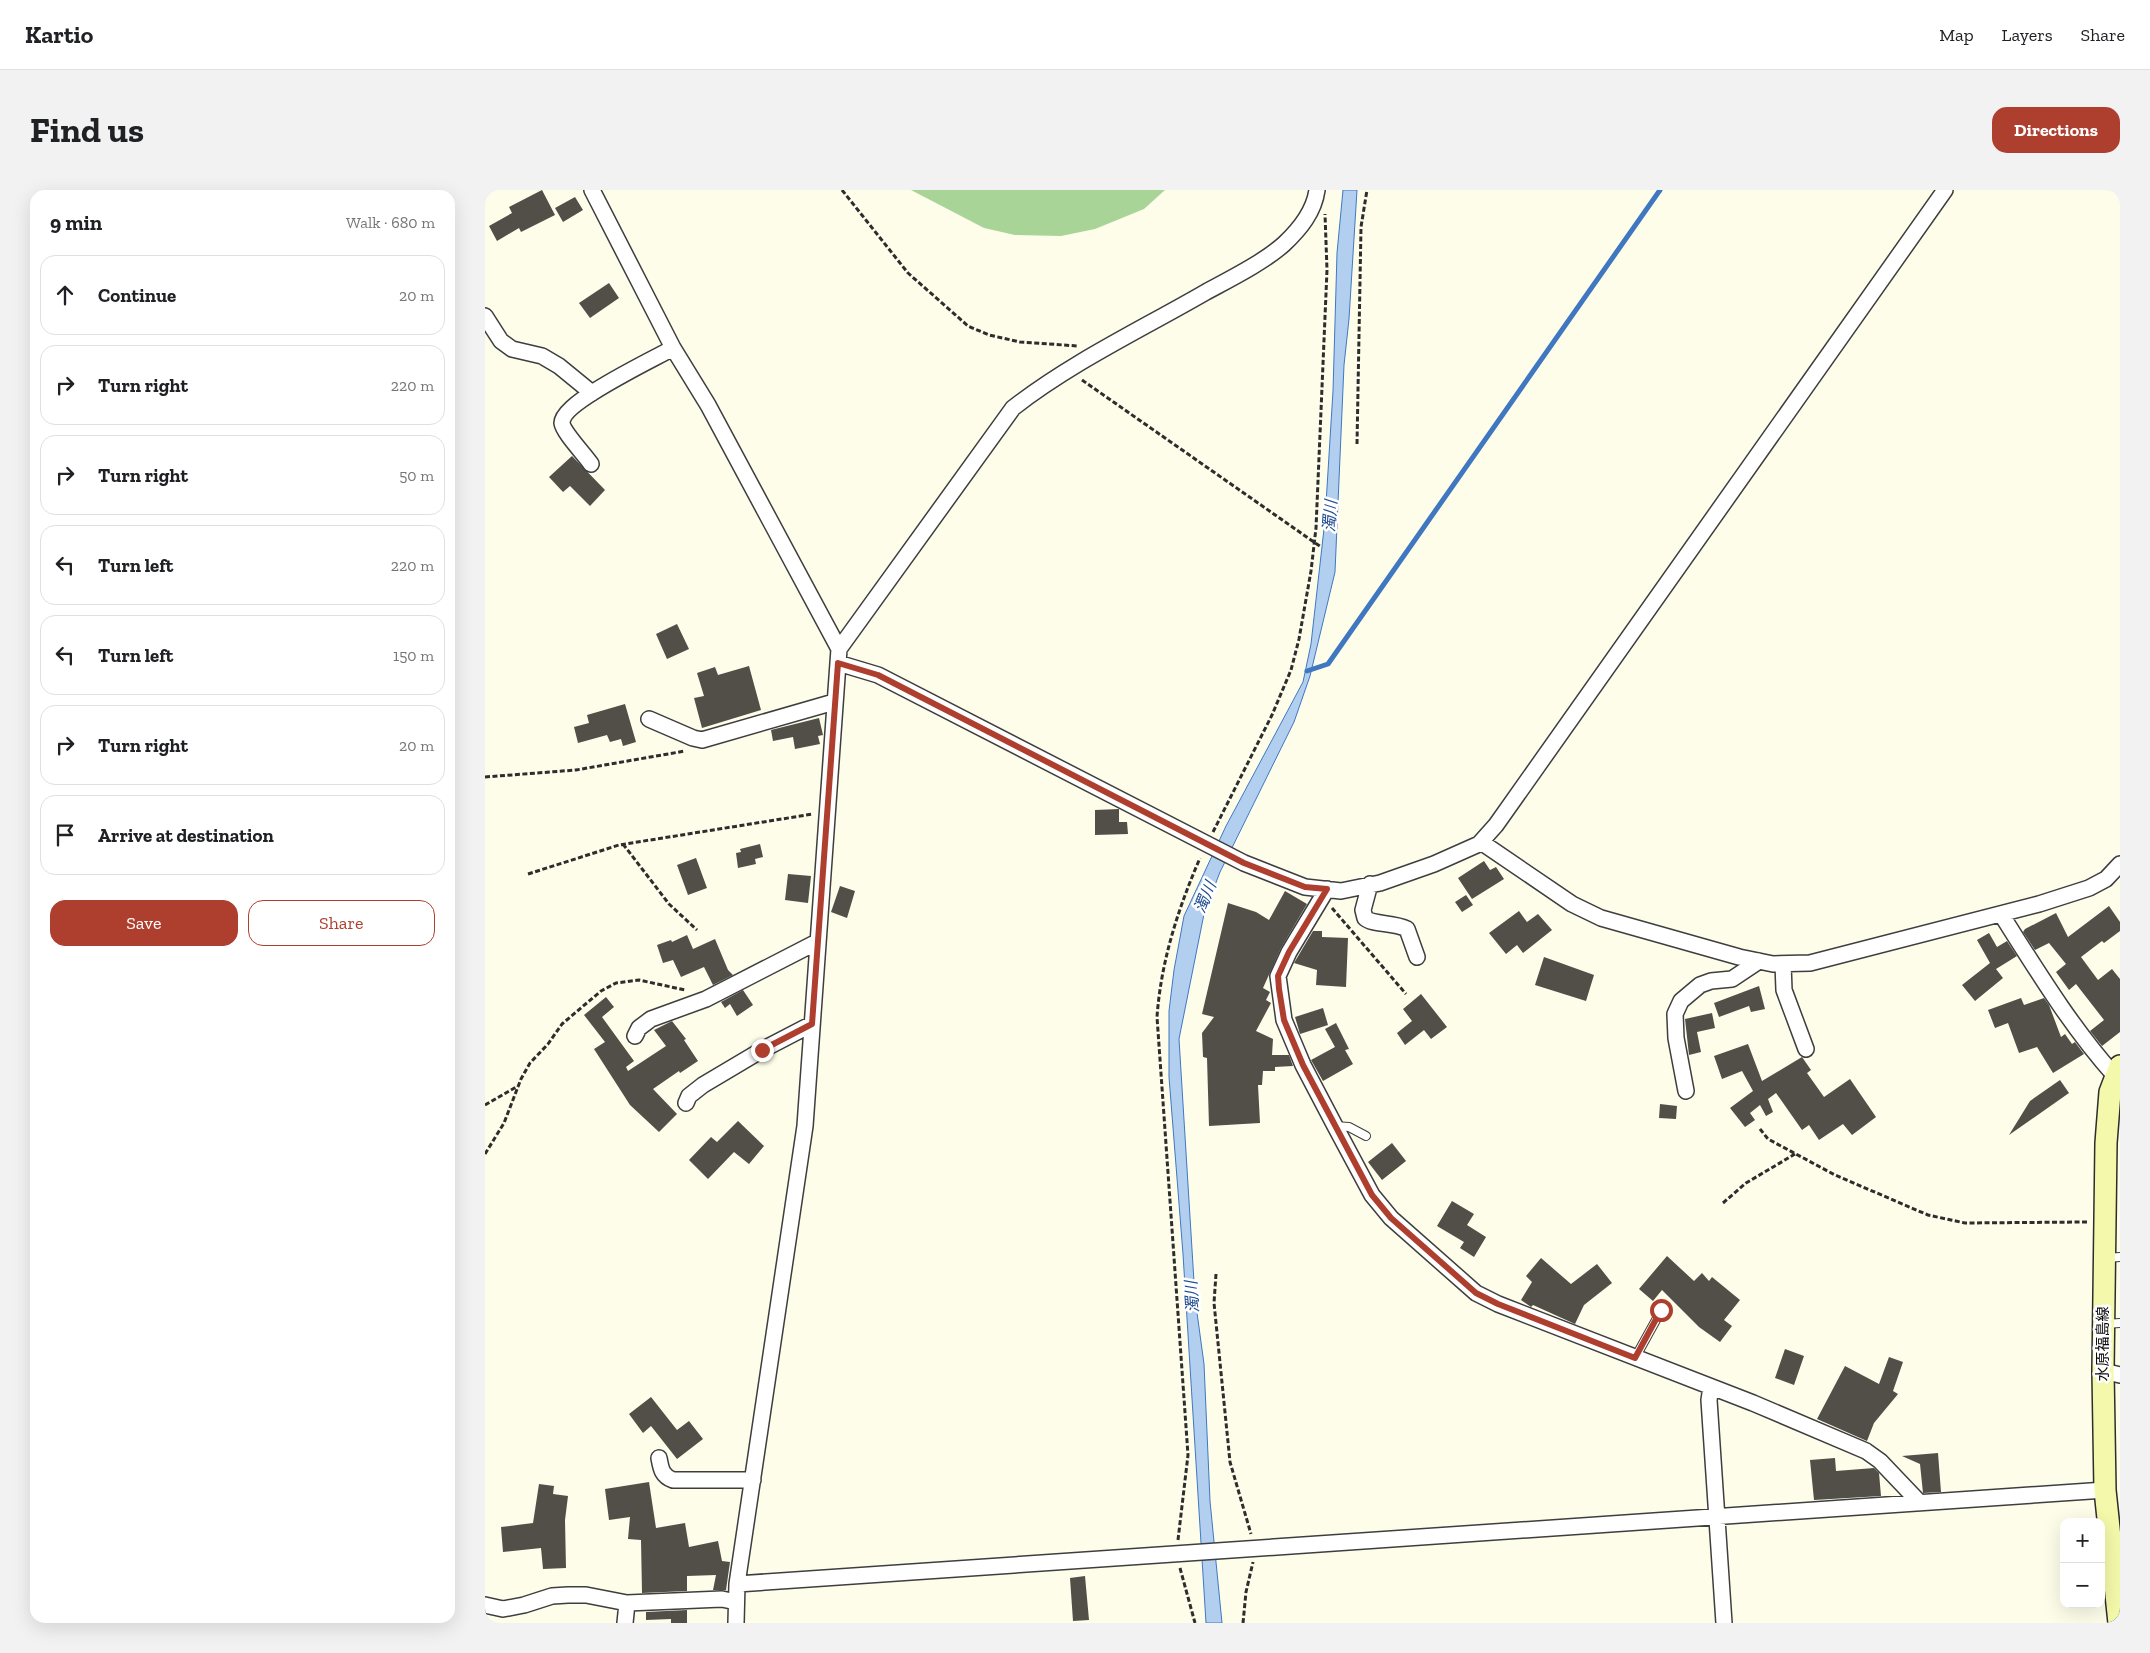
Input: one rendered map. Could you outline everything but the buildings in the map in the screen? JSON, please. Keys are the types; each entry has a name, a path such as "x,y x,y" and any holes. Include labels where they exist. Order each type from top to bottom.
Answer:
{"main road":[{"name":"水原福島線","path":"2117,1071 2109,1092 2114,1109 2110,1228 2112,1324 2105,1490 2119,1623"}],"street":[{"path":"592,190 673,348 708,404 839,656 1244,863 1325,893 1370,884 1434,864 1481,842 1497,825 1945,190"},
{"path":"736,1623 737,1584 805,1126 834,702 839,656 1013,408 1069,371 1244,271 1283,245 1305,222 1316,202 1317,190"},
{"path":"485,316 501,341 512,349 542,356 559,366 592,393"},
{"path":"591,464 562,424 568,410 592,393 673,348"},
{"path":"649,719 693,738 706,739 834,702"},
{"path":"1481,842 1573,904 1601,918 1759,961 1783,964 1810,963 2001,914 2089,888 2106,879 2120,864"},
{"path":"1370,884 1363,910 1365,918 1373,923 1394,924 1407,929 1417,957"},
{"path":"1325,893 1289,952 1278,976 1284,1020 1303,1065 1372,1195 1391,1218 1476,1293 1498,1304 1753,1403 1874,1456 1920,1503"},
{"path":"2001,914 2070,1019 2099,1059 2117,1071"},
{"path":"635,1036 639,1028 651,1019 706,999 817,942"},
{"path":"1686,1090 1676,1038 1675,1014 1681,1001 1700,985 1711,981 1732,979 1759,961"},
{"path":"1783,964 1785,990 1806,1050"},
{"path":"686,1103 689,1096 703,1085 762,1050 812,1024"},
{"path":"1711,1387 1709,1400 1724,1623"},
{"path":"659,1458 662,1472 666,1478 673,1480 753,1480"},
{"path":"737,1584 2105,1490"},
{"path":"485,1605 503,1609 524,1605 552,1596 568,1595 586,1595 627,1603 722,1599 736,1602"},
{"path":"625,1623 627,1603"}],"lane":[{"path":"1335,1126 1349,1127 1366,1136"},
{"path":"1635,1358 1661,1310"}],"path":[{"path":"843,190 908,273 969,326 989,335 1020,342 1059,346 1111,346"},
{"path":"1357,444 1361,227 1367,190"},
{"path":"1069,371 1321,547"},
{"path":"485,777 576,770 672,755 698,748 706,739"},
{"path":"528,874 623,844 827,812"},
{"path":"623,844 669,904 697,930"},
{"path":"1325,893 1406,994"},
{"path":"485,1154 504,1123 518,1086 530,1064 548,1044 562,1024 601,991 615,983 639,980 689,990 706,999"},
{"path":"485,1105 518,1086"},
{"path":"1760,1129 1768,1139 1835,1175 1928,1215 1965,1223 2110,1228"},
{"path":"1723,1202 1746,1183 1796,1154"},
{"path":"1216,1274 1214,1303 1230,1462 1255,1549 1246,1592 1243,1623"},
{"path":"1179,1555 1195,1623"}],"green space":[{"path":"911,190 1165,190 1144,209 1095,229 1061,236 1015,235 984,228"}],"water":[{"name":"濁川","path":"1343,190 1357,190 1349,319 1344,365 1335,572 1310,676 1294,722 1220,872 1204,914 1179,1039 1195,1298 1204,1364 1210,1501 1222,1623 1206,1623 1183,1254 1169,1077 1169,1011 1184,916 1226,826 1303,682 1311,644 1325,520 1333,391 1337,253"}],"waterway":[{"path":"1307,671 1328,664 1660,190"}],"route":[{"path":"762,1050 812,1024 838,663 878,675 1244,863 1305,887 1327,889 1289,952 1278,976 1279,989 1284,1020 1303,1065 1372,1195 1391,1218 1476,1293 1555,1327 1635,1358 1661,1310"}]}
